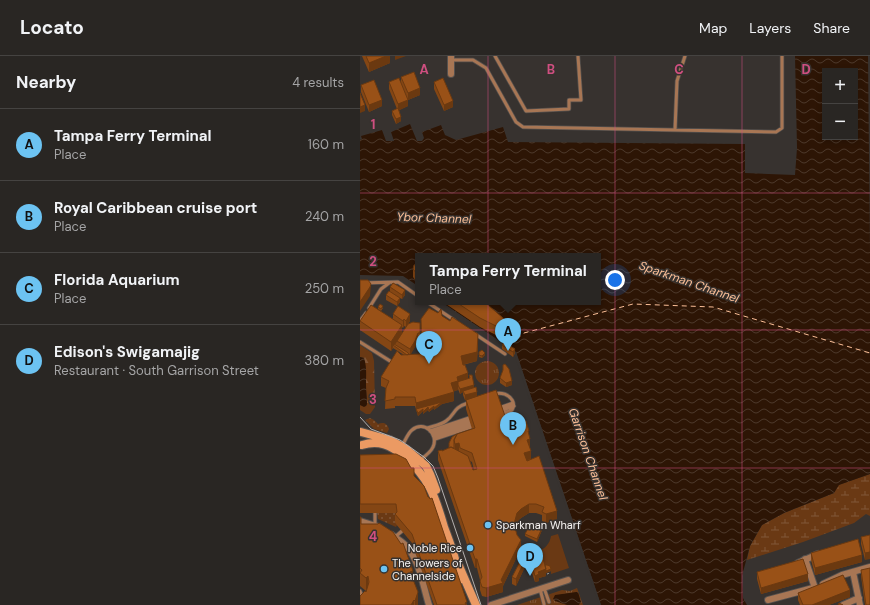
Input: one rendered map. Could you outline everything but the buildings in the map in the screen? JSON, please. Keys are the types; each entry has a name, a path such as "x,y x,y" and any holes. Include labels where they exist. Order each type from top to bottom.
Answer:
{"main road":[{"path":"360,431 390,440 402,446 417,463"},
{"path":"360,431 362,436 361,446 375,443 391,446 417,463 430,474 436,491 435,498 455,560 456,571 468,605"},
{"path":"455,560 461,569 476,605"},
{"path":"459,580 472,605"}],"street":[{"path":"451,58 451,74"},
{"path":"360,521 375,525 395,537 406,546 418,569 429,605"},
{"path":"792,566 826,551"},
{"path":"805,560 815,588"},
{"path":"768,600 815,588 842,574 870,567"},
{"path":"843,605 859,602 853,572"},
{"path":"491,605 568,580"}],"lane":[{"path":"495,56 526,111 569,109 569,100 581,100 578,56"},
{"path":"675,130 677,81 685,56"},
{"path":"451,58 473,60 486,68 516,122 523,126 776,132 782,128 782,56"},
{"path":"360,283 398,282 415,294"},
{"path":"360,321 381,289 389,283"},
{"path":"431,305 459,324"},
{"path":"369,308 375,312"},
{"path":"472,332 505,354"},
{"path":"360,342 390,362"},
{"path":"492,395 499,392 504,393 510,398 513,406 510,414 501,412 513,406"},
{"path":"432,433 460,406 473,401"},
{"path":"402,446 412,430 421,427 432,433 470,423 432,433"},
{"path":"417,463 434,446 432,433"},
{"path":"375,513 375,525"},
{"path":"395,537 402,531"},
{"path":"542,588 549,602"},
{"path":"542,588 544,604"},
{"path":"360,591 363,597"},
{"path":"363,597 369,597"},
{"path":"360,603 363,597"}],"path":[{"path":"547,574 550,572"}],"green space":[{"path":"360,345 372,353 374,361 375,407 370,414 366,414 360,410 360,405 366,406 367,404 364,358 360,357"},
{"path":"487,361 496,364 499,373 496,382 487,385 478,382 475,373 478,364"},
{"path":"370,418 378,424 386,424 389,429 387,433 374,429 365,420"},
{"path":"870,474 870,516 866,514 854,523 803,542 747,560 750,546 762,525 784,513 834,493 838,485"},
{"path":"377,513 396,513 396,527 378,519"},
{"path":"558,534 569,568 551,574 551,571 544,568 540,557 535,555 537,551 547,546 551,536"},
{"path":"577,588 583,605 517,605 562,590 570,591"}],"water":[{"path":"795,56 868,56 870,474 839,485 834,493 784,513 762,525 750,546 742,576 743,598 747,605 601,605 516,352 446,305 601,305 601,253 415,253 415,284 403,276 360,275 361,136 382,130 386,141 394,141 391,132 410,124 417,141 422,141 424,138 422,132 441,125 445,135 456,140 503,127 508,142 745,144 745,173 795,175 797,148"},
{"path":"360,357 364,358 366,368 367,404 364,407 360,405"},
{"path":"578,592 581,602 579,605 567,605 553,599 555,595"}],"pier":[{"path":"443,305 516,352 601,605 599,605 514,354"}],"ferry route":[{"path":"510,345 524,333 633,304 713,307 870,353"}],"tram line":[{"path":"360,417 371,429 400,440 424,457 433,466 481,605"}],"place":[{"name":"Tampa Ferry Terminal","path":"508,351"},
{"name":"Florida Aquarium","path":"429,364"},
{"name":"Royal Caribbean cruise port","path":"513,445"},
{"name":"Sparkman Wharf","path":"488,525"},
{"name":"Noble Rice","path":"470,548"},
{"name":"The Towers of Channelside","path":"384,569"},
{"name":"Edison's Swigamajig","path":"530,576"}],"water label":[{"name":"Ybor Channel","path":"434,218"},
{"name":"Sparkman Channel","path":"689,282"},
{"name":"Garrison Channel","path":"588,454"}]}
